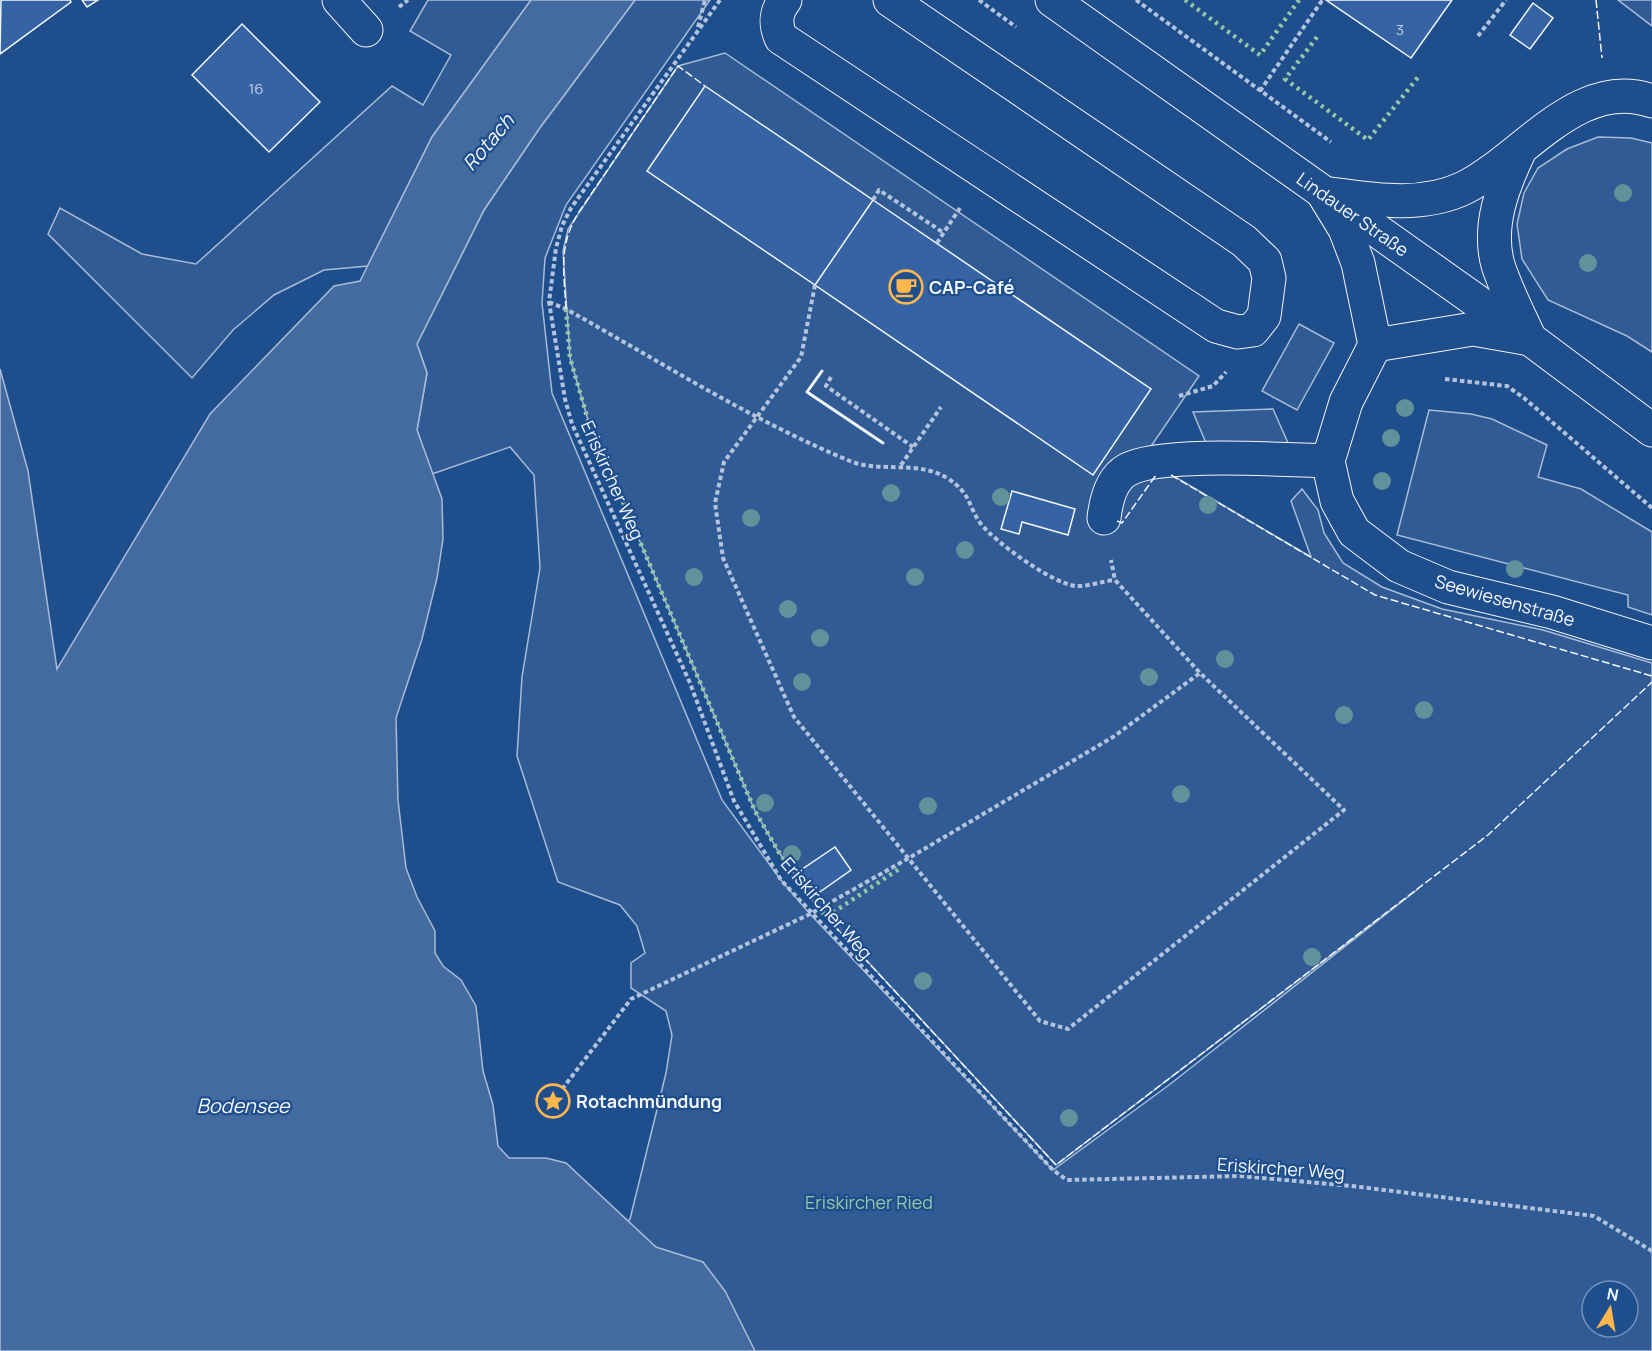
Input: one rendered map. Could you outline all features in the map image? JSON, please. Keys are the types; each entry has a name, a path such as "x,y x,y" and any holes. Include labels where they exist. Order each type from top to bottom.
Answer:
{"street":[{"path":"339,0 366,30"},
{"path":"784,0 776,16 776,27 781,38 1216,326 1238,332 1252,330 1264,316 1269,278 1265,261 1244,241 890,0"},
{"name":"Lindauer Straße","path":"1052,0 1530,339 1652,430"},
{"path":"1323,193 1388,201 1430,198 1464,188 1519,152 1565,113 1604,98 1640,97 1652,101"},
{"path":"1519,152 1502,189 1496,222 1497,253 1498,264 1530,339"},
{"path":"1323,193 1346,229 1358,263 1375,345 1473,329 1530,339"},
{"name":"Seewiesenstraße","path":"1375,345 1346,402 1328,461 1337,501 1354,532 1400,566 1448,587 1552,612 1652,643"},
{"path":"1104,518 1106,500 1117,479 1125,471 1148,463 1233,459 1328,461"}],"path":[{"path":"697,31 705,0"},
{"name":"Eriskircher Weg","path":"720,0 571,208 562,226 556,248 549,302 557,366 572,424 690,683 734,801 780,880 1053,1170 1067,1179 1240,1176 1594,1216 1652,1251"},
{"path":"1478,36 1506,0"},
{"path":"1260,91 1321,1"},
{"path":"873,200 879,190 944,233"},
{"path":"814,285 801,357 724,462 715,503 723,558 794,717 1040,1021 1068,1029 1344,810 1200,673 1115,580 1104,518"},
{"path":"549,302 566,309 758,417 852,462 879,466 901,465 946,477 969,496 979,521 993,538 1035,567 1074,586 1115,580"},
{"path":"1435,375 1445,379 1507,386 1652,508"},
{"path":"831,377 826,386 913,447"},
{"path":"901,465 941,407"},
{"path":"553,1101 632,999 810,914 909,858 1113,737 1200,673"}],"shaded area":[{"path":"428,0 531,0 432,137 368,266 324,270 274,295 233,330 192,378 48,234 60,208 142,254 196,264 392,86 423,105 451,55 410,31"},
{"path":"635,0 710,0 566,205 545,258 542,303 552,393 722,800 781,880 810,914 1053,1170 1169,1085 1418,889 1056,1165 819,909 778,851 755,811 588,420 570,358 563,251 568,229 678,66 725,53 1199,376 1143,458 1311,557 1291,501 1302,489 1318,510 1324,533 1343,563 1382,587 1442,609 1543,630 1652,663 1652,1351 482,1351 630,1219 666,1073 672,1035 666,1011 631,988 631,963 645,953 637,926 620,905 558,882 517,756 522,677 540,568 534,475 510,447 432,474 417,430 427,373 417,344 484,210 539,129"},
{"path":"1618,0 1652,0 1652,26"},
{"path":"1598,137 1631,138 1652,143 1652,352 1627,336 1548,300 1522,259 1517,224 1524,193 1538,168 1567,149"},
{"path":"1299,324 1334,343 1297,410 1262,391"},
{"path":"1273,409 1288,443 1206,443 1193,412"},
{"path":"1429,410 1471,414 1492,419 1547,445 1538,477 1581,489 1652,532 1652,615 1628,607 1628,595 1397,535"}],"water":[{"name":"Bodensee","path":"531,0 635,0 539,129 484,210 417,344 427,373 417,430 442,499 443,539 437,578 422,639 396,718 398,800 406,868 417,897 435,931 435,953 443,966 461,980 476,1006 483,1071 493,1105 498,1146 509,1158 546,1158 566,1163 656,1247 703,1262 725,1291 755,1351 0,1351 0,369 28,471 57,669 210,414 334,286 360,281 432,137"}],"building":[{"path":"1,0 70,0 71,2 0,54"},
{"path":"82,0 98,0 87,7"},
{"path":"1326,0 1452,0 1411,58"},
{"path":"1533,3 1553,18 1530,49 1510,35"},
{"path":"242,24 320,102 269,152 192,75"},
{"path":"705,86 873,200 815,285 647,171"},
{"path":"873,200 1151,389 1093,475 815,285"},
{"path":"1012,491 1075,509 1068,535 1022,522 1019,534 1001,529"},
{"path":"835,847 851,870 814,896 798,872"}],"hedge":[{"path":"1185,0 1260,55 1299,0"},
{"path":"1317,37 1285,79 1368,140 1419,76"},
{"path":"566,309 570,358 588,420 755,811 778,851 826,917 902,867"}],"fence":[{"path":"1596,0 1602,58"},
{"path":"566,309 565,247 572,224 579,212 678,66 705,86"},
{"path":"1117,521 1122,523 1156,475"},
{"path":"1171,475 1375,595 1652,676"},
{"path":"826,917 1056,1165 1488,835 1652,682"}],"wall":[{"path":"822,371 807,392 883,443"}],"place":[{"name":"CAP-Café","path":"906,287"},
{"name":"Rotachmündung","path":"553,1101"}],"water label":[{"name":"Rotach","path":"488,142"}],"park label":[{"name":"Eriskircher Ried","path":"869,1202"}]}
